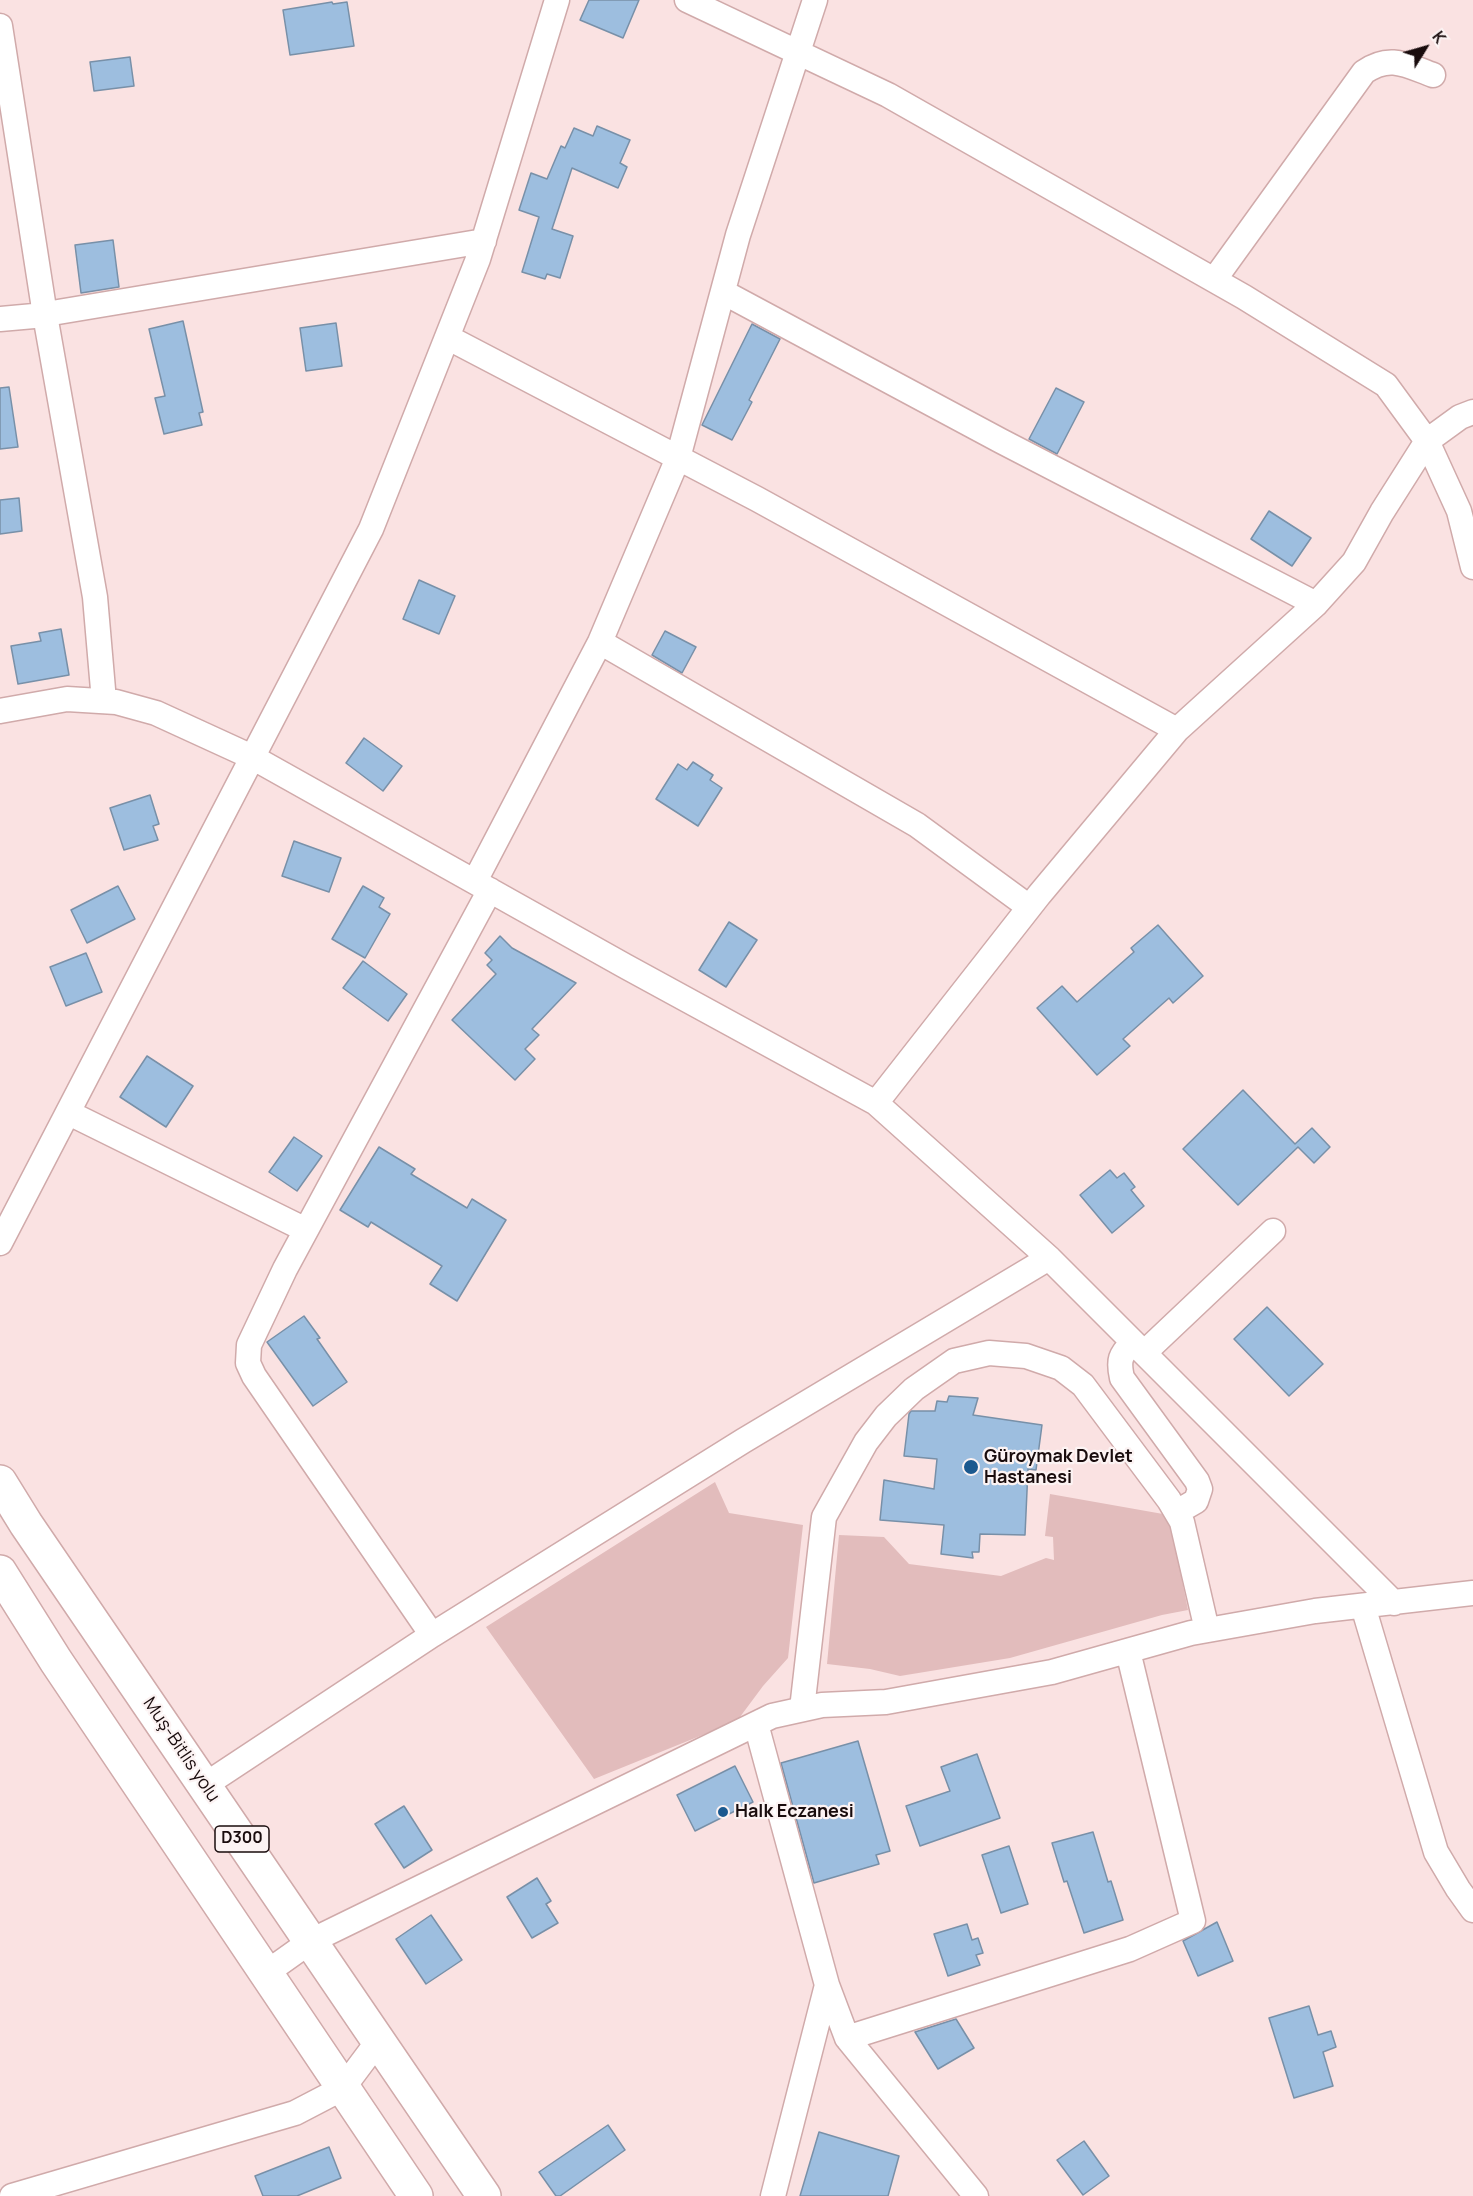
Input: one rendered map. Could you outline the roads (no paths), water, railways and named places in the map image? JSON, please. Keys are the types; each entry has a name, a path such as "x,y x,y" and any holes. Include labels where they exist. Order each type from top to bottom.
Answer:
{"highway":[{"name":"Muş-Bitlis yolu","path":"0,1482 26,1524 484,2196"},
{"name":"D300","path":"0,1572 63,1670 416,2196"}],"street":[{"path":"0,1243 370,529 484,241 557,0"},
{"path":"687,0 888,95 1214,280 1386,385 1427,441 1466,505 1473,567"},
{"path":"432,1635 254,1376 248,1363 249,1345 483,886 600,642 678,458 738,236 815,0"},
{"path":"0,26 45,315 95,597 104,701"},
{"path":"1214,280 1357,78 1379,64 1396,61 1433,75"},
{"path":"0,319 45,315 484,241"},
{"path":"723,292 1001,441 1316,604"},
{"path":"447,337 768,505 1177,730"},
{"path":"876,1103 1029,907 1177,730 1316,604 1354,562 1382,512 1427,441 1460,417 1473,412"},
{"path":"600,642 917,825 1029,907"},
{"path":"0,711 67,699 116,702 156,713 252,756 876,1103 1049,1258 1394,1604"},
{"path":"69,1113 306,1230"},
{"path":"1177,1512 1196,1501 1200,1489 1197,1481 1122,1378 1120,1361 1122,1352 1138,1348 1273,1231"},
{"path":"205,1785 432,1635 743,1442 1049,1258"},
{"path":"802,1709 824,1516 866,1442 886,1416 914,1389 954,1361 989,1353 1026,1356 1060,1368 1083,1385 1177,1512 1182,1522 1207,1630"},
{"path":"266,1973 311,1941 771,1716 822,1705 886,1702 1052,1672 1207,1630 1315,1611 1394,1604 1473,1593"},
{"path":"1363,1606 1436,1852 1473,1910"},
{"path":"847,2038 1130,1949 1193,1921 1128,1651"},
{"path":"756,1724 827,1985 847,2038 976,2196"},
{"path":"773,2196 827,1985"},
{"path":"12,2196 295,2113 343,2088 379,2040"}],"place":[{"name":"Güroymak Devlet Hastanesi","path":"971,1467"},
{"name":"Halk Eczanesi","path":"723,1812"}]}
